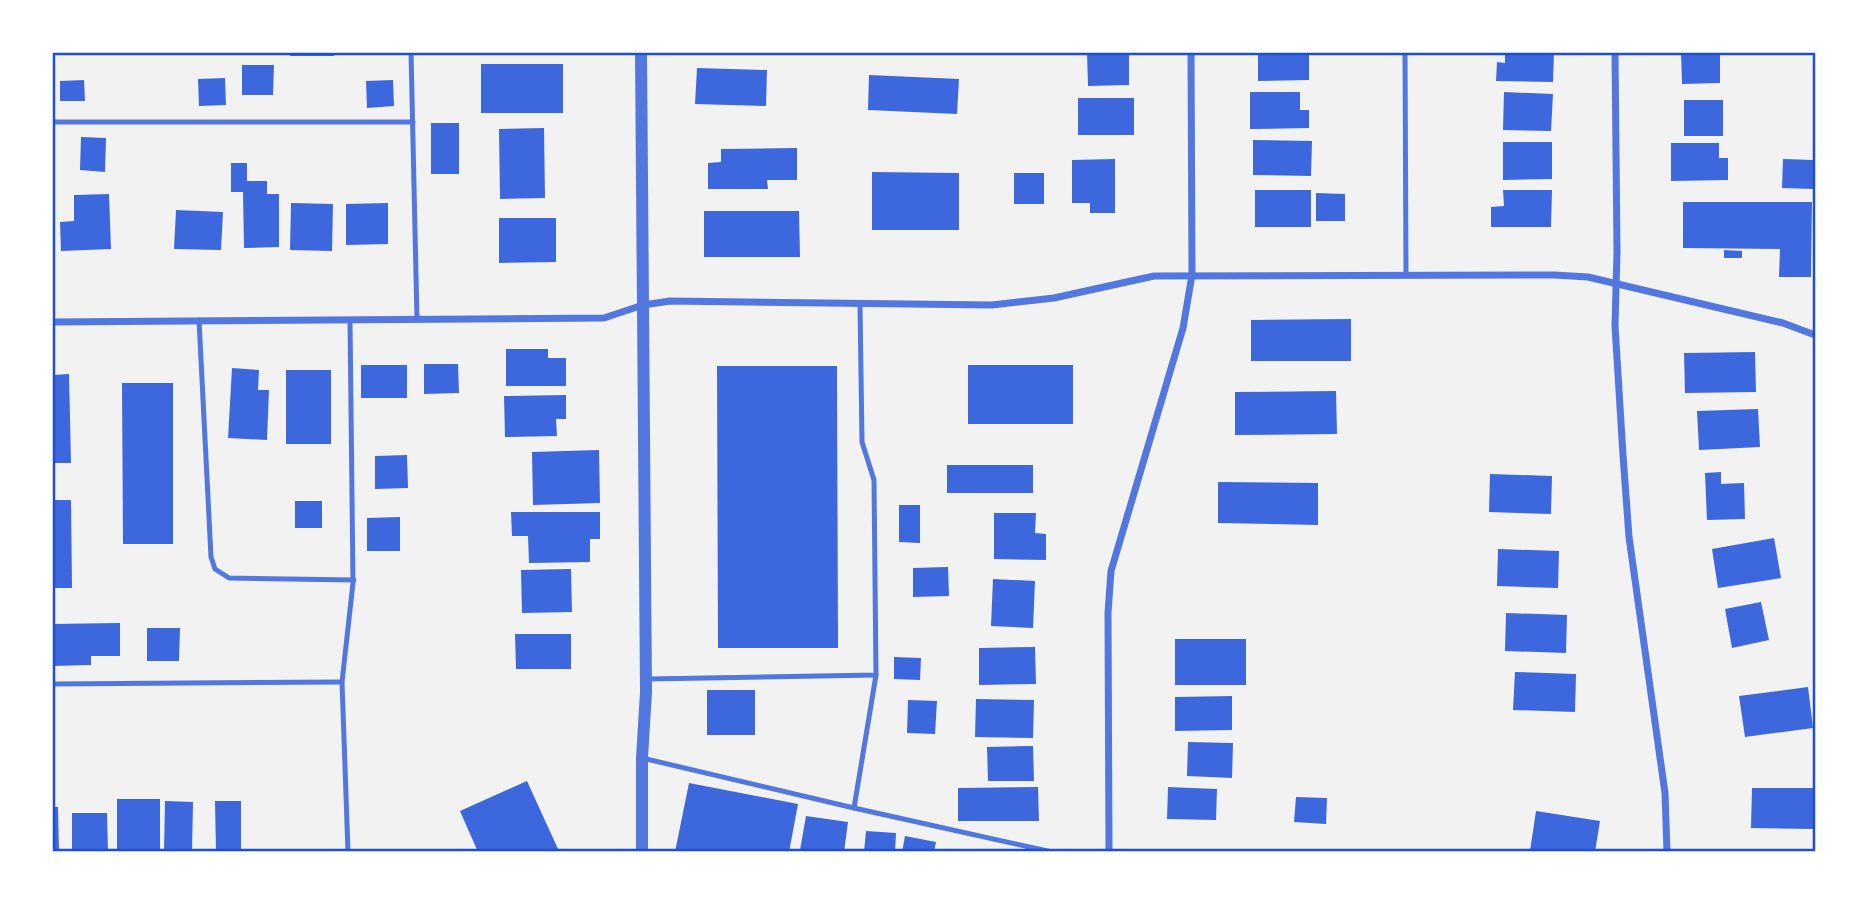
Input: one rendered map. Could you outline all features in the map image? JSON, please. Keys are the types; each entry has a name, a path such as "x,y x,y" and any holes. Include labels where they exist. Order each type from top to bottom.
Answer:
{"street":[{"path":"641,52 646,679 642,758 642,852"},
{"path":"1109,852 1108,613 1111,571 1183,328 1192,275 1191,52"},
{"path":"1615,52 1615,327 1629,537 1662,768 1667,852"},
{"path":"52,321 604,318 643,305 670,301 992,305 1065,296 1154,276 1406,275 1588,277 1783,323 1815,335"}],"lane":[{"path":"411,52 416,319"},
{"path":"1405,52 1406,275"},
{"path":"52,122 413,122"},
{"path":"854,808 876,675 874,480 862,442 860,303"},
{"path":"199,320 211,557 215,569 229,578 354,580"},
{"path":"348,852 342,682 354,580 350,320"},
{"path":"646,679 876,675"},
{"path":"52,684 342,682"},
{"path":"642,758 1052,852"}],"building":[{"path":"290,52 334,52 334,56 290,56"},
{"path":"1087,52 1129,52 1129,85 1088,86"},
{"path":"1258,52 1309,52 1309,80 1258,81"},
{"path":"1505,52 1554,52 1553,82 1496,81 1497,62 1505,63"},
{"path":"1681,52 1720,52 1720,83 1682,84"},
{"path":"481,64 563,64 563,113 481,113"},
{"path":"242,65 274,65 273,95 242,95"},
{"path":"697,68 767,70 766,106 695,104"},
{"path":"869,75 959,79 957,114 868,110"},
{"path":"225,78 226,105 199,106 198,79"},
{"path":"84,80 85,101 60,101 60,81"},
{"path":"393,80 394,106 367,108 366,81"},
{"path":"1250,92 1300,92 1300,110 1309,110 1309,128 1250,129"},
{"path":"1504,92 1553,94 1551,131 1503,130"},
{"path":"1078,98 1134,98 1134,135 1078,135"},
{"path":"1684,100 1723,100 1723,136 1684,136"},
{"path":"431,123 459,123 459,174 431,174"},
{"path":"544,128 545,198 500,199 499,129"},
{"path":"81,137 106,138 105,172 80,170"},
{"path":"1253,140 1312,141 1311,176 1253,175"},
{"path":"1503,142 1552,142 1552,179 1503,180"},
{"path":"1671,143 1719,143 1719,158 1728,158 1728,180 1671,181"},
{"path":"797,148 797,180 767,180 768,189 708,189 708,163 721,162 721,149"},
{"path":"1115,159 1115,213 1090,213 1090,203 1072,203 1072,160"},
{"path":"1783,159 1813,160 1813,189 1782,188"},
{"path":"231,163 247,163 247,181 267,181 267,194 279,194 279,247 244,248 243,192 231,192"},
{"path":"872,172 959,173 959,230 872,230"},
{"path":"1014,173 1044,173 1044,204 1014,204"},
{"path":"1255,190 1311,190 1311,227 1255,227"},
{"path":"1503,190 1552,190 1551,227 1491,227 1491,207 1504,206"},
{"path":"1316,193 1345,194 1345,221 1316,221"},
{"path":"109,194 111,249 61,251 60,222 74,221 74,195"},
{"path":"1683,202 1812,202 1811,277 1779,277 1780,249 1683,248"},
{"path":"291,203 333,204 332,251 290,250"},
{"path":"388,203 388,244 346,245 346,204"},
{"path":"176,210 223,212 221,250 174,249"},
{"path":"704,211 799,211 800,257 704,257"},
{"path":"499,218 556,218 556,262 499,263"},
{"path":"1724,250 1742,251 1742,258 1724,258"},
{"path":"1351,319 1351,361 1251,361 1251,320"},
{"path":"506,349 548,349 548,358 566,358 566,386 506,386"},
{"path":"1755,352 1756,392 1685,393 1684,353"},
{"path":"424,364 458,364 459,393 424,394"},
{"path":"361,365 407,365 407,398 361,398"},
{"path":"968,365 1073,365 1073,424 968,424"},
{"path":"717,366 837,366 838,648 718,648"},
{"path":"232,368 259,370 258,390 269,390 267,440 228,438"},
{"path":"286,370 331,370 331,444 286,444"},
{"path":"69,374 71,463 52,463 52,375"},
{"path":"122,383 173,383 173,544 123,544"},
{"path":"1336,391 1337,434 1235,435 1235,392"},
{"path":"566,395 566,419 556,419 557,436 505,437 504,396"},
{"path":"1758,409 1760,447 1699,450 1697,411"},
{"path":"599,450 600,503 533,505 532,452"},
{"path":"407,455 408,488 375,489 375,456"},
{"path":"947,465 1033,465 1033,493 947,493"},
{"path":"1721,472 1721,484 1744,483 1745,519 1707,520 1705,473"},
{"path":"1490,474 1552,476 1551,514 1489,512"},
{"path":"1218,482 1318,483 1318,525 1218,523"},
{"path":"52,500 71,500 72,588 52,588"},
{"path":"295,501 322,501 322,528 295,528"},
{"path":"899,505 920,505 920,543 899,542"},
{"path":"511,512 600,512 600,539 590,539 590,562 529,563 528,536 512,536"},
{"path":"994,513 1036,513 1035,533 1046,534 1046,560 994,559"},
{"path":"400,517 400,551 367,551 367,518"},
{"path":"1774,538 1781,578 1718,588 1712,549"},
{"path":"1498,549 1559,551 1558,588 1497,586"},
{"path":"948,567 949,596 913,597 913,568"},
{"path":"571,569 572,612 522,613 521,570"},
{"path":"993,579 1035,581 1033,628 991,626"},
{"path":"1761,602 1769,640 1732,648 1725,609"},
{"path":"1506,613 1567,615 1566,653 1505,651"},
{"path":"120,623 120,656 91,656 91,665 52,666 52,624"},
{"path":"147,628 180,628 179,661 147,661"},
{"path":"515,634 571,634 571,669 516,669"},
{"path":"1175,639 1246,639 1246,685 1175,685"},
{"path":"1035,647 1036,684 979,685 979,648"},
{"path":"894,657 921,658 920,680 894,679"},
{"path":"1515,672 1576,674 1575,712 1513,710"},
{"path":"1808,687 1813,728 1745,737 1739,696"},
{"path":"707,690 755,690 755,735 707,735"},
{"path":"1232,696 1232,730 1175,731 1175,697"},
{"path":"976,699 1034,700 1033,738 975,737"},
{"path":"908,700 937,701 935,734 907,733"},
{"path":"1188,742 1233,743 1232,778 1187,776"},
{"path":"1033,746 1034,781 988,781 987,747"},
{"path":"527,781 558,849 553,852 478,852 460,811"},
{"path":"689,783 798,804 789,852 675,852"},
{"path":"1038,787 1039,821 958,821 958,788"},
{"path":"1168,787 1217,789 1216,820 1167,819"},
{"path":"1752,788 1815,788 1815,829 1751,828"},
{"path":"1296,797 1327,798 1326,824 1294,822"},
{"path":"117,799 160,799 160,852 117,852"},
{"path":"165,801 193,802 192,852 164,852"},
{"path":"215,801 241,801 241,852 216,852"},
{"path":"52,807 58,807 59,852 52,852"},
{"path":"1536,811 1600,821 1595,852 1530,851"},
{"path":"72,813 107,813 108,852 72,852"},
{"path":"806,816 848,822 844,852 800,850"},
{"path":"866,831 896,833 895,852 864,852"},
{"path":"905,836 936,842 934,852 902,852"}]}
